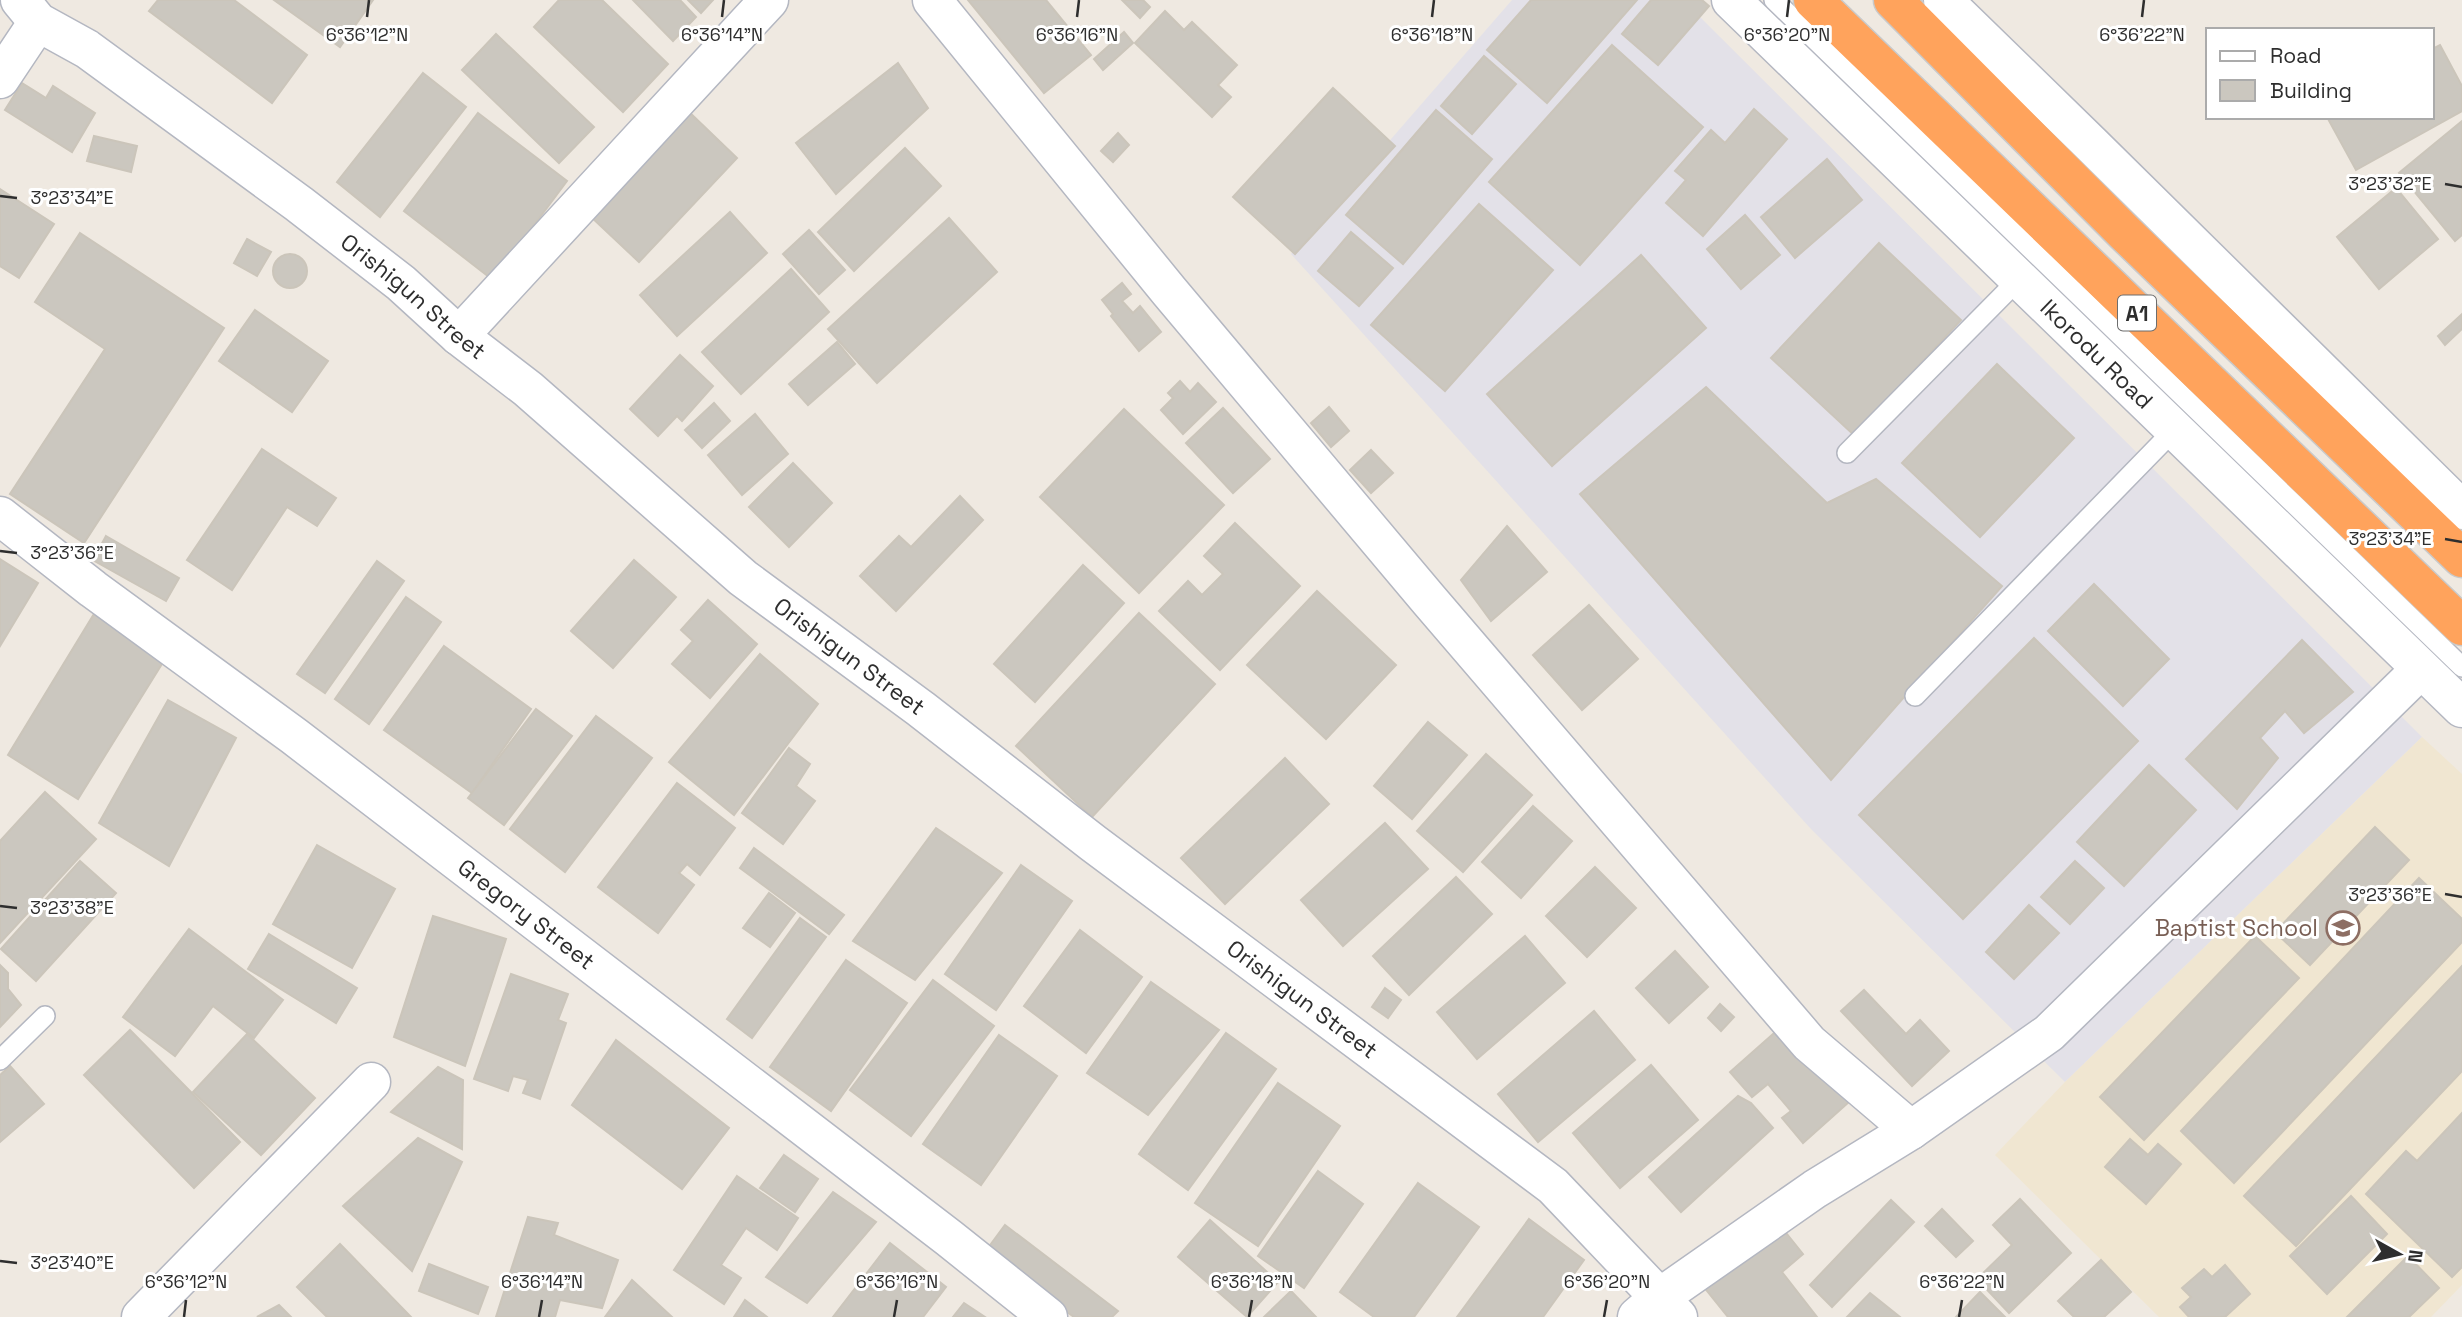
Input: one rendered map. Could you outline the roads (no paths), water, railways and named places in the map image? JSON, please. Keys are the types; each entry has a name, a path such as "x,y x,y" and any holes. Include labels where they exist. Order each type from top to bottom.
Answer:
{"highway":[{"name":"Ikorodu Road","path":"1813,0 2193,406 2462,626"},
{"name":"A1","path":"1893,0 2135,243 2462,558"}],"street":[{"path":"459,336 769,0"},
{"path":"932,0 1169,291 1809,1043 1911,1130"},
{"name":"Ikorodu Road","path":"1731,0 2019,279 2193,406 2421,669 2462,708"},
{"path":"1955,3 2091,144 2462,510"},
{"path":"0,79 29,11"},
{"name":"Orishigun Street","path":"29,11 87,49 299,204 401,283 459,336 528,389 743,578 920,709 1093,843 1553,1185 1658,1311"},
{"name":"Gregory Street","path":"0,516 104,597 294,736 949,1238 1048,1317"},
{"path":"1658,1311 1815,1189 1911,1130 2049,1033 2421,669"},
{"path":"141,1317 372,1082"}],"lane":[{"path":"1774,0 2462,667"},
{"path":"1847,453 2019,279"},
{"path":"1915,696 2193,406"},
{"path":"0,1059 45,1016"}],"place":[{"name":"Baptist School","path":"2343,928"}]}
